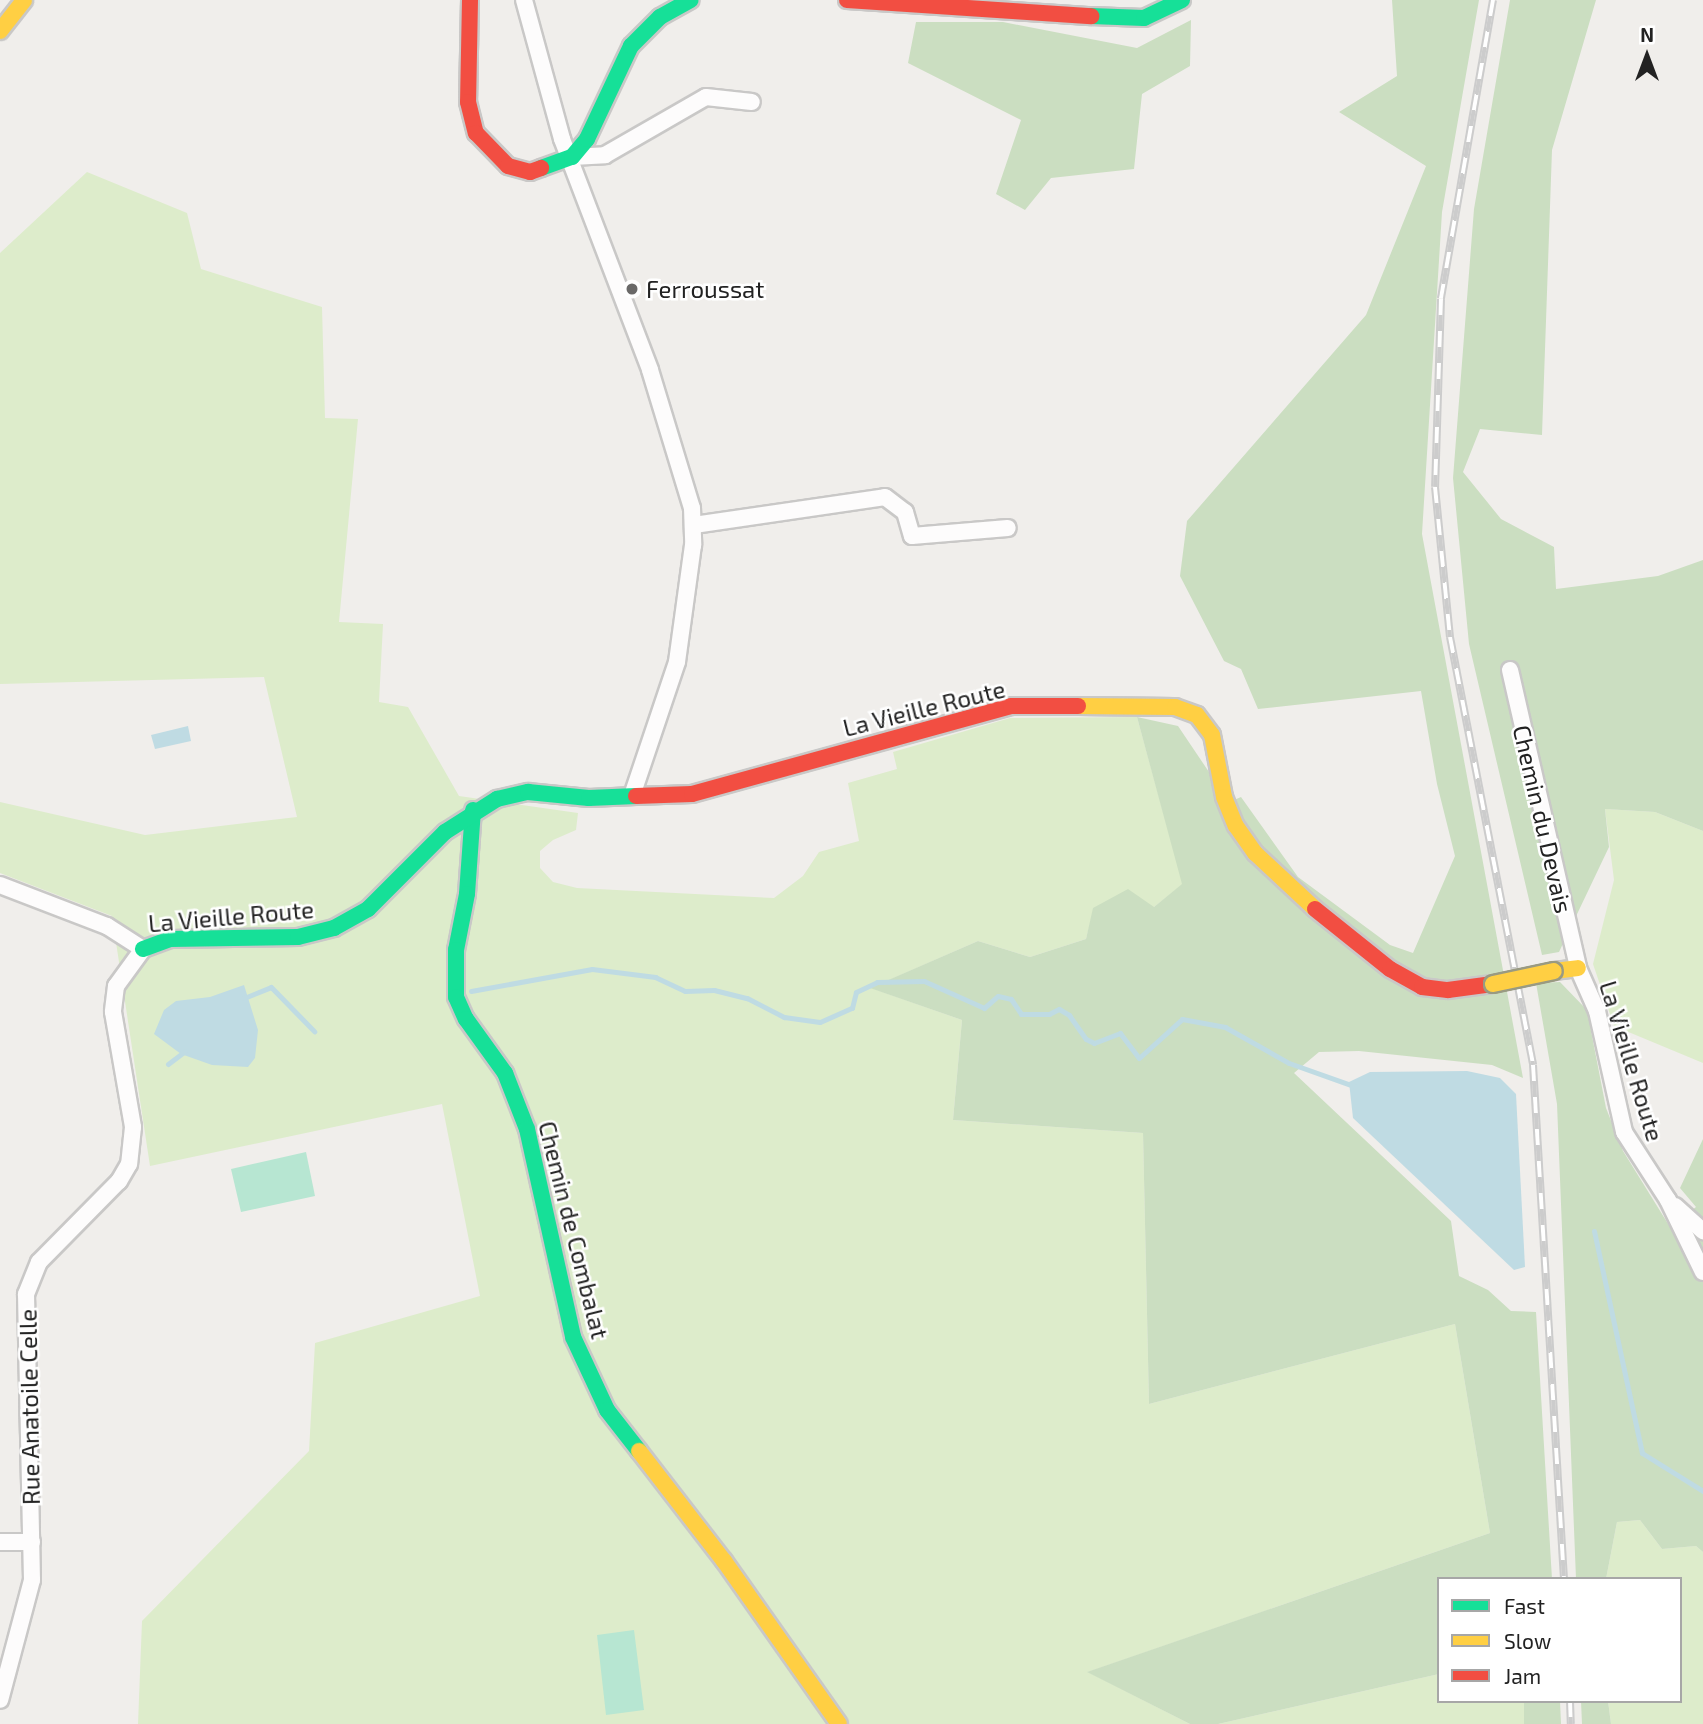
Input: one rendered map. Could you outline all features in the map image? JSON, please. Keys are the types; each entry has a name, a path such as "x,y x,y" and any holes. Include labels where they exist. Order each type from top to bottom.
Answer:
{"street":[{"path":"0,31 24,0"},
{"path":"470,0 468,102 476,133 508,166 530,172 572,157 605,155 706,97 752,102"},
{"path":"524,0 553,109 650,370 694,525 677,662 633,793"},
{"path":"572,157 587,139 631,46 660,17 691,0"},
{"path":"847,0 1041,10 1119,20 1144,18 1182,0"},
{"path":"694,525 885,497 905,512 912,536 1008,528"},
{"name":"Chemin du Devais","path":"1510,670 1578,968"},
{"name":"La Vieille Route","path":"0,885 107,926 143,949 170,939 298,937 334,928 368,909 473,810 497,799 528,793 589,798 633,793 692,794 1010,706 1175,707 1197,715 1212,735 1224,797 1236,826 1255,853 1301,897 1390,969 1422,987 1448,990 1578,968 1595,1004 1624,1132 1668,1200 1703,1272"},
{"name":"Chemin de Combalat","path":"473,810 467,894 456,950 457,998 466,1019 505,1073 527,1129 573,1337 607,1410 724,1560 839,1724"},
{"name":"Rue Anatoile Celle","path":"0,1700 4,1661 32,1580 26,1294 39,1262 119,1181 129,1164 133,1127 113,1012 116,986 143,949"},
{"path":"1668,1200 1703,1231"},
{"path":"0,1542 32,1542"}],"green space":[{"path":"1392,0 1479,0 1442,212 1422,534 1523,1078 1492,1065 1359,1051 1319,1052 1294,1073 1451,1221 1459,1276 1488,1290 1511,1311 1536,1312 1552,1577 1437,1577 1437,1674 1218,1724 1190,1724 1087,1672 1490,1533 1455,1324 1149,1404 1143,1133 953,1120 962,1020 870,988 978,941 1030,957 1086,939 1093,908 1128,889 1154,907 1182,884 1137,717 1178,726 1209,772 1218,807 1241,797 1298,877 1390,945 1413,953 1455,856 1437,784 1421,691 1258,709 1241,669 1224,661 1180,576 1187,521 1366,315 1426,166 1339,112 1397,76"},
{"path":"1510,0 1596,0 1552,150 1542,435 1480,429 1463,472 1501,519 1554,547 1556,589 1658,576 1703,560 1703,831 1655,812 1605,809 1609,847 1559,952 1542,955 1469,644 1453,478 1474,209"},
{"path":"1191,20 1190,66 1142,94 1134,169 1051,178 1025,210 996,194 1021,120 908,63 916,22 1003,22 1137,48"},
{"path":"87,172 187,213 201,269 322,307 325,418 358,419 339,622 383,624 379,702 408,707 459,796 578,813 576,830 553,840 540,851 540,868 553,882 577,888 774,898 803,876 819,852 859,841 848,783 897,769 893,752 1010,718 1137,717 1183,884 1154,907 1094,908 1086,939 1030,957 978,941 871,988 962,1020 953,1120 1143,1133 1149,1404 1455,1324 1490,1533 1088,1672 1190,1724 138,1724 142,1621 309,1451 315,1343 480,1296 442,1104 150,1166 112,916 0,873 0,802 145,835 297,817 264,677 0,684 0,253"},
{"path":"1605,809 1655,812 1703,831 1703,1063 1614,1026 1593,964 1614,880"},
{"path":"1560,982 1587,1010 1606,1108 1623,1151 1670,1227 1696,1207 1680,1188 1703,1139 1703,1552 1696,1546 1662,1549 1640,1520 1617,1522 1606,1577 1576,1577 1557,1104 1536,983"},
{"path":"306,1152 315,1196 241,1212 231,1169"},
{"path":"1640,1520 1662,1549 1696,1546 1703,1552 1703,1724 1611,1724 1608,1703 1682,1703 1682,1577 1606,1577 1617,1522"},
{"path":"634,1630 644,1710 606,1715 597,1635"},
{"path":"1437,1674 1437,1703 1524,1703 1524,1724 1218,1724"},
{"path":"1524,1703 1560,1703 1561,1724 1524,1724"},
{"path":"1581,1703 1608,1703 1611,1724 1582,1724"}],"water":[{"path":"188,726 191,741 155,749 151,735"},
{"path":"244,985 258,1030 255,1058 248,1067 212,1065 181,1054 154,1034 164,1010 176,1001 210,997"},
{"path":"1467,1071 1500,1078 1516,1094 1525,1267 1514,1270 1353,1118 1349,1082 1370,1072"}],"waterway":[{"path":"471,991 592,969 655,977 685,991 714,990 747,998 784,1017 820,1022 852,1008 856,992 877,982 924,981 984,1008 998,996 1011,999 1021,1014 1049,1014 1059,1009 1069,1015 1086,1039 1094,1043 1120,1033 1139,1058 1182,1019 1225,1027 1289,1063 1354,1086"},
{"path":"244,998 271,987 314,1031"},
{"path":"168,1064 185,1051"},
{"path":"1594,1231 1642,1453 1703,1491"}],"railway":[{"path":"1493,0 1441,299 1435,487 1450,637 1533,1065 1564,1577"},
{"path":"1570,1703 1571,1724"}],"traffic: fast":[{"path":"541,168 572,157 587,139 631,46 660,17 691,0"},
{"path":"1091,16 1144,18 1182,0"},
{"path":"143,949 170,939 298,937 334,928 368,909 445,832 497,799 528,792 589,798 636,796"},
{"path":"473,810 467,894 456,950 456,997 466,1019 505,1073 527,1129 573,1337 607,1410 639,1451"}],"traffic: slow":[{"path":"0,31 24,0"},
{"path":"1078,706 1175,707 1197,715 1212,735 1224,797 1236,826 1255,853 1315,909"},
{"path":"1554,971 1578,968"},
{"path":"1493,984 1554,971"},
{"path":"639,1451 724,1561 839,1724"}],"traffic: jam":[{"path":"470,0 468,102 476,133 508,166 530,172 541,168"},
{"path":"847,0 1091,16"},
{"path":"636,796 692,794 1011,706 1078,706"},
{"path":"1315,909 1390,969 1422,987 1448,990 1493,984"}],"place":[{"name":"Ferroussat","path":"632,289"}]}
